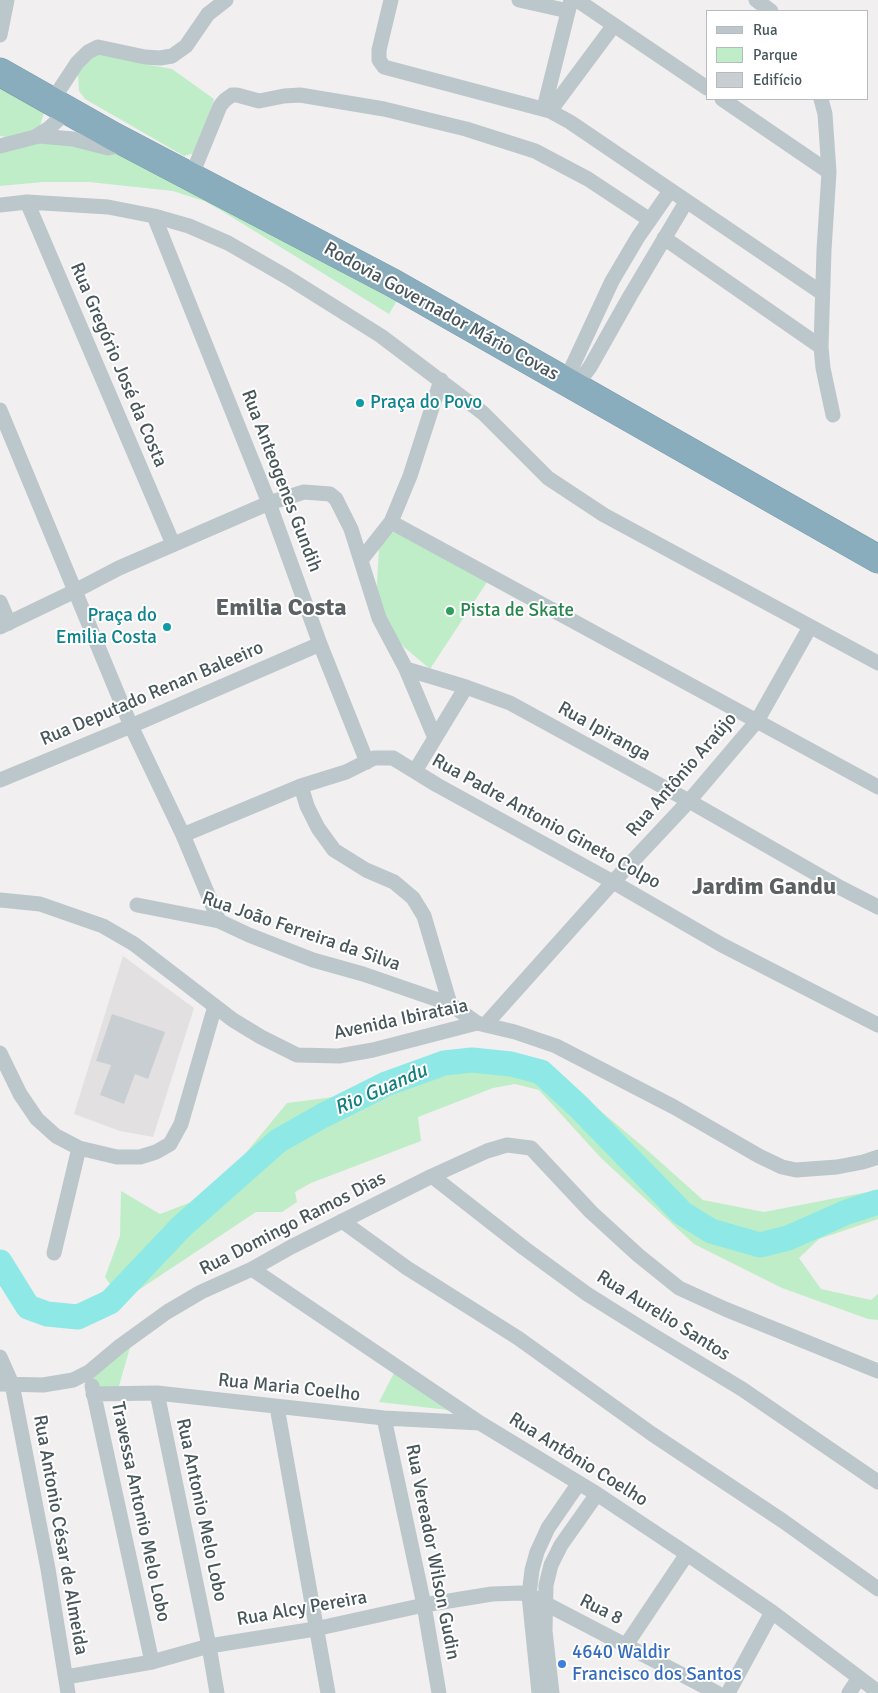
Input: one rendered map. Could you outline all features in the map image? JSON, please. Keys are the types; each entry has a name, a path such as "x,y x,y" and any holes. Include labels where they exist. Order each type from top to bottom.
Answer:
{"highway":[{"name":"Rodovia Governador Mário Covas","path":"0,72 191,177 393,283 878,559"}],"street":[{"path":"0,35 7,0"},
{"path":"0,146 35,137 48,129 60,106 77,64 88,52 98,48 145,57 160,58 172,56 186,46 208,14 226,0"},
{"path":"391,0 379,50 379,60 384,67 547,109 570,122 822,293"},
{"path":"520,0 572,4 614,25 706,87"},
{"path":"756,0 770,10"},
{"path":"547,109 572,4"},
{"path":"547,109 614,25"},
{"path":"191,177 220,106 232,95 259,101 300,95 384,109 466,129 535,150 588,179 650,220"},
{"path":"723,100 829,172"},
{"path":"821,100 825,114 829,172 822,293 822,347 823,368 833,415"},
{"path":"35,137 73,139 108,148 128,143"},
{"path":"570,385 612,281 638,237 670,191"},
{"path":"0,205 27,202 108,207 154,216 189,226 228,243 382,336 483,413 548,478 596,510 878,664"},
{"name":"Rua Gregório José da Costa","path":"27,202 173,544"},
{"path":"570,385 590,367 686,202"},
{"name":"Rua Anteogenes Gundih","path":"154,216 269,503 320,644 367,762"},
{"path":"638,237 660,244 822,347"},
{"path":"361,560 391,522 410,476 441,380"},
{"path":"2,419 131,726 183,835 219,921"},
{"path":"0,602 4,625 75,592 119,568 269,503 304,492 330,494 336,499 351,529 379,618 406,669 435,738"},
{"path":"391,522 878,787"},
{"name":"Rua Antônio Araújo","path":"481,1024 689,801 757,721 810,627"},
{"name":"Rua Deputado Renan Baleeiro","path":"0,780 131,726 320,644"},
{"name":"Rua Ipiranga","path":"406,669 466,687 510,703 689,801 833,884 878,907"},
{"path":"415,771 466,687"},
{"name":"Rua Padre Antonio Gineto Colpo","path":"183,835 301,786 346,772 374,758 388,756 436,785 613,882 722,945 878,1025"},
{"path":"301,786 307,806 314,820 334,850 366,870 394,882 413,898 424,916 450,1004"},
{"name":"Avenida Ibirataia","path":"0,900 40,904 103,926 134,944 215,1006 261,1037 297,1056 339,1056 373,1050 481,1024 515,1032 556,1046 674,1107 759,1156 782,1167 796,1170 837,1167 864,1162 878,1157"},
{"name":"Rua João Ferreira da Silva","path":"137,905 219,921 313,960 363,974 450,1004 481,1024"},
{"path":"0,1054 20,1094 37,1119 56,1136 79,1148 117,1158 140,1157 156,1152 170,1144 181,1124 215,1006"},
{"name":"Rua Domingo Ramos Dias","path":"6,1384 26,1386 74,1380 89,1372 120,1346 167,1312 201,1292 252,1269 432,1176 497,1147 507,1145 532,1148 592,1212 679,1288 725,1309 878,1371"},
{"path":"54,1253 79,1148"},
{"name":"Rua Aurelio Santos","path":"432,1176 524,1248 587,1294 742,1389 878,1482"},
{"path":"342,1221 407,1268 518,1338 652,1434 783,1521 878,1589"},
{"name":"Rua Antônio Coelho","path":"252,1269 480,1423 597,1494 687,1554 772,1612 878,1692"},
{"name":"Rua Antonio César de Almeida","path":"0,1357 48,1569 68,1693"},
{"name":"Travessa Antonio Melo Lobo","path":"89,1372 152,1662"},
{"name":"Rua Maria Coelho","path":"93,1394 157,1393 384,1418 480,1423"},
{"name":"Rua Antonio Melo Lobo","path":"157,1393 217,1693"},
{"path":"277,1407 328,1693"},
{"name":"Rua Vereador Wilson Gudin","path":"384,1418 424,1606 439,1693"},
{"path":"539,1693 529,1595 532,1570 537,1552 548,1528 579,1483"},
{"path":"552,1693 545,1631 546,1585 551,1565 572,1528 597,1494"},
{"path":"626,1645 687,1554"},
{"name":"Rua Alcy Pereira","path":"66,1677 152,1662 209,1646 316,1629 492,1594 521,1592 545,1604"},
{"name":"Rua 8","path":"545,1604 717,1693"},
{"path":"728,1693 772,1612"},
{"path":"849,1693 860,1678"}],"shaded area":[{"path":"123,956 194,1008 153,1137 120,1131 74,1114"}],"green space":[{"path":"109,52 144,64 172,69 214,99 201,139 194,153 184,156 85,99 79,91 78,75 80,66 96,54"},
{"path":"0,82 41,107 44,113 39,129 7,137 0,136"},
{"path":"25,139 110,150 399,297 389,314 222,211 204,201 173,191 89,182 43,182 0,186 0,151"},
{"path":"400,528 489,579 430,669 404,647 387,628 376,600 379,549 388,535"},
{"path":"488,1053 546,1065 703,1200 764,1212 878,1190 878,1219 819,1239 799,1258 821,1289 871,1300 878,1294 878,1320 868,1319 782,1288 694,1244 601,1158 539,1090 515,1084 493,1088 418,1117 421,1141 311,1183 295,1192 297,1202 282,1212 256,1212 122,1301 105,1277 120,1236 121,1191 160,1214 194,1201 240,1160 287,1103 349,1095 402,1070 452,1054"},
{"path":"133,1337 117,1393 97,1389 90,1380"},
{"path":"398,1365 448,1410 379,1402"}],"building":[{"path":"112,1014 165,1032 148,1079 135,1074 124,1104 100,1095 111,1065 96,1061"}],"waterway":[{"name":"Rio Guandu","path":"0,1262 28,1307 47,1314 78,1317 110,1302 181,1227 278,1141 322,1116 386,1084 444,1063 472,1060 511,1064 541,1072 579,1107 682,1213 711,1231 760,1245 788,1238 847,1212 878,1202"}],"place":[{"name":"Praça do Povo","path":"360,403"},
{"name":"Pista de Skate","path":"450,611"},
{"name":"Praça do Emilia Costa","path":"167,627"},
{"name":"4640 Waldir Francisco dos Santos","path":"562,1664"}],"district":[{"name":"Emilia Costa","path":"281,609"},
{"name":"Jardim Gandu","path":"764,888"}]}
